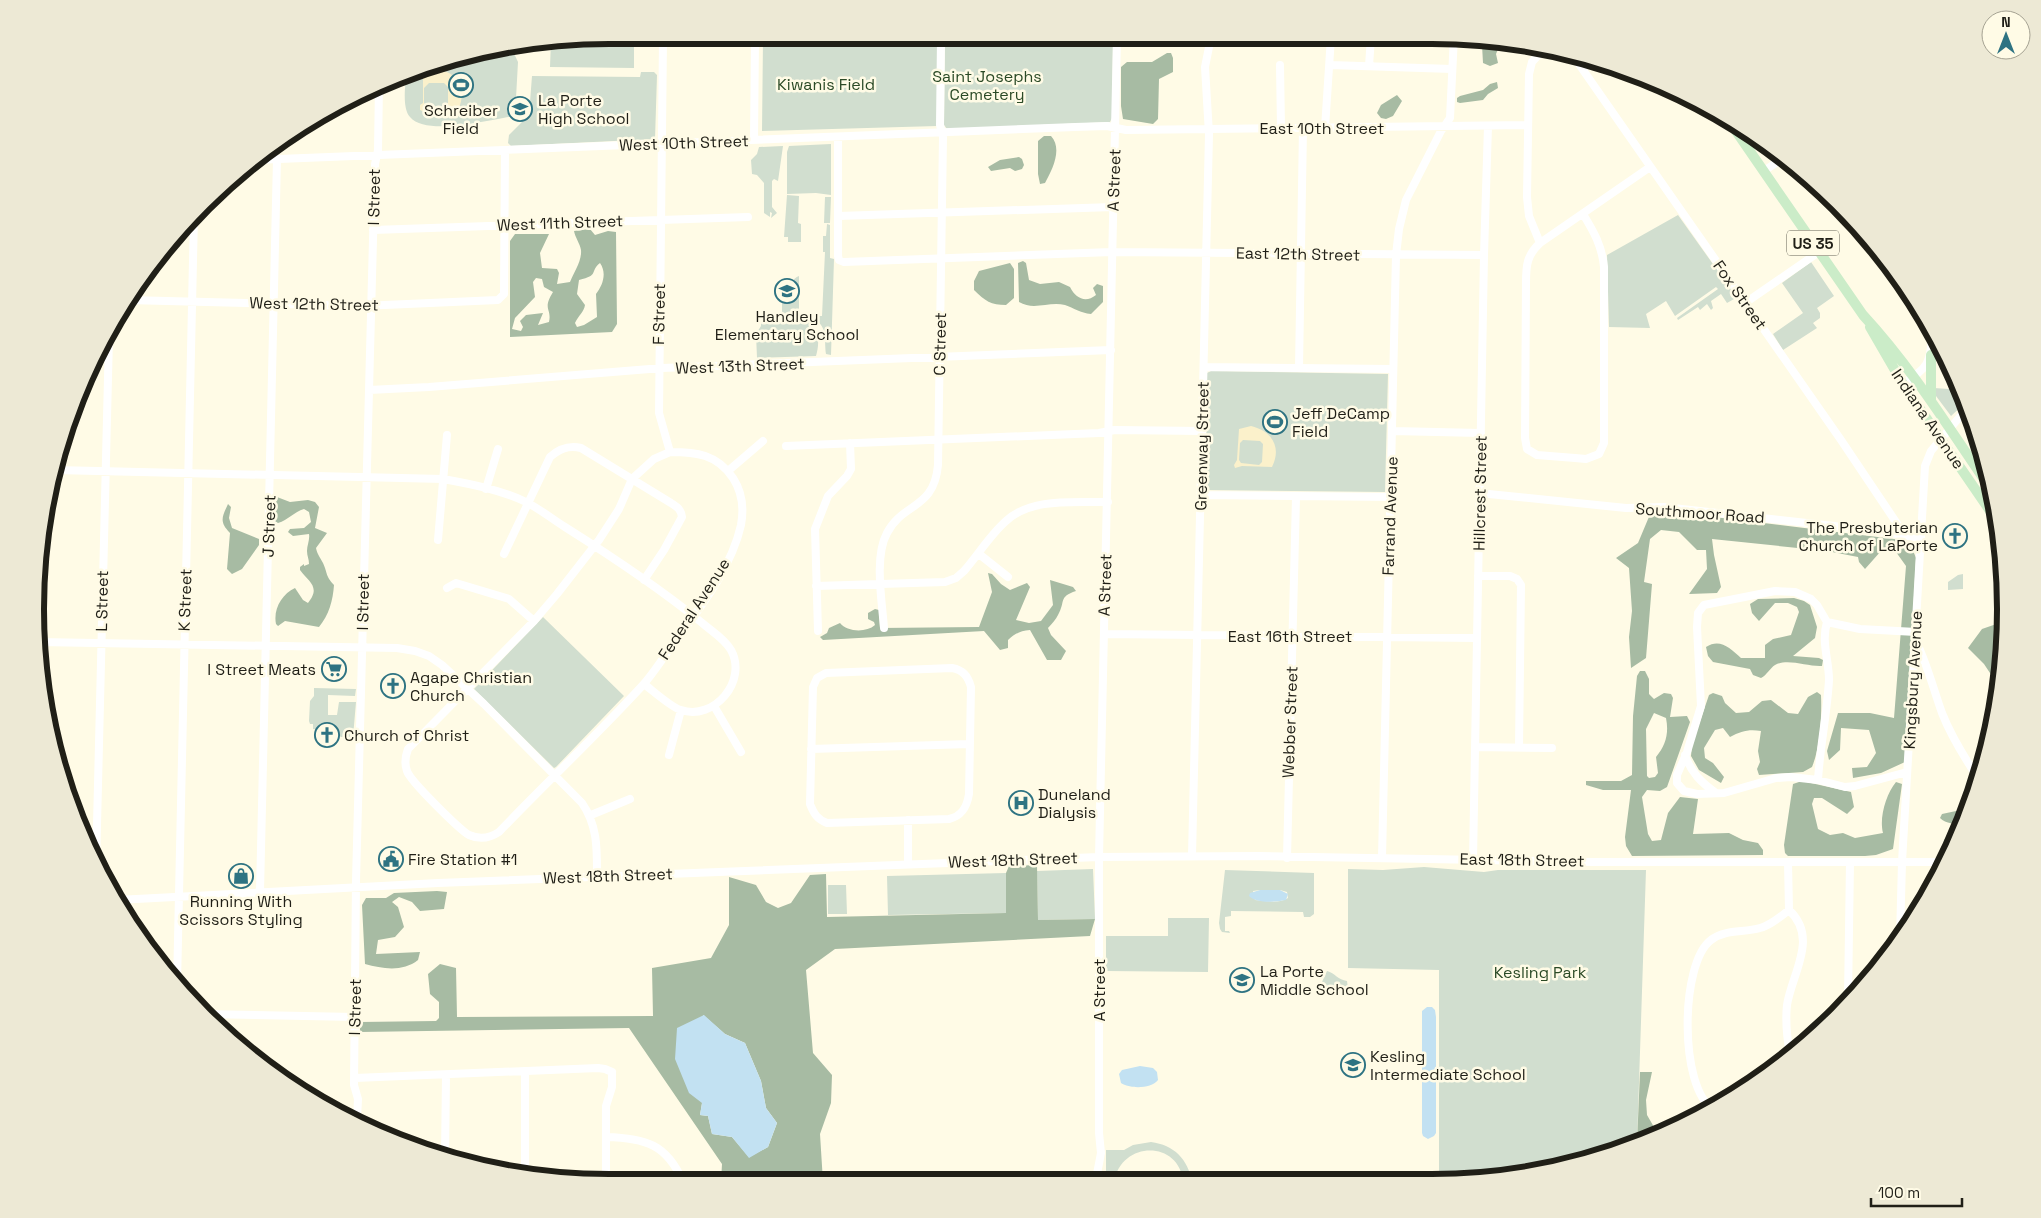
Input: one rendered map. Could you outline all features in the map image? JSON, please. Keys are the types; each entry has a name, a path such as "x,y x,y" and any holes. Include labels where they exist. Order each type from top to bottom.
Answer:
{"main road":[{"name":"Indiana Avenue","path":"1738,134 1864,315 1903,384 1987,507"},
{"name":"Indiana Avenue","path":"1864,315 1882,335 1931,401 1981,475"},
{"path":"1931,355 1931,401"}],"street":[{"name":"F Street","path":"663,44 659,413 670,452"},
{"path":"754,140 755,44"},
{"name":"C Street","path":"884,628 880,554 887,532 900,518 926,499 934,486 938,465 943,137 941,132 941,44"},
{"name":"A Street","path":"1097,1174 1101,1153 1099,1133 1099,857 1110,432 1117,44"},
{"name":"Greenway Street","path":"1192,856 1199,635 1209,134 1205,67 1210,44"},
{"path":"1324,128 1331,44"},
{"path":"1370,66 1371,44"},
{"name":"Farrand Avenue","path":"1382,858 1398,229 1406,200 1450,118 1453,45"},
{"path":"1539,55 1530,68 1527,197 1528,216 1540,243"},
{"name":"Fox Street","path":"1578,63 1898,522 1904,534"},
{"path":"1280,65 1281,128"},
{"path":"1330,65 1452,69"},
{"name":"I Street","path":"357,1115 358,1100 355,1078 356,888 373,230 379,93"},
{"name":"Hillcrest Street","path":"1473,860 1476,638 1488,126"},
{"name":"East 10th Street","path":"1115,128 1126,130 1528,126"},
{"name":"West 10th Street","path":"267,159 941,132 1083,127 1115,128"},
{"path":"1300,368 1303,128"},
{"path":"838,137 839,260 844,262 1112,252"},
{"path":"505,150 505,224"},
{"path":"1528,156 1537,156"},
{"name":"J Street","path":"260,892 277,159"},
{"path":"1764,171 1777,162"},
{"path":"1583,214 1603,252 1604,443 1599,454 1586,458 1537,455 1528,449 1525,438 1526,273 1529,256 1540,243 1650,167"},
{"path":"838,216 1114,207"},
{"name":"West 11th Street","path":"373,230 748,217"},
{"name":"West 12th Street","path":"136,300 372,305 495,301 504,294 505,224"},
{"name":"K Street","path":"177,973 194,225"},
{"name":"East 12th Street","path":"1112,252 1484,255"},
{"path":"1745,303 1819,252"},
{"path":"1903,384 1922,371 1931,355 1931,344"},
{"name":"L Street","path":"97,847 109,346"},
{"name":"West 13th Street","path":"369,390 429,387 659,368 1111,350"},
{"path":"1204,367 1393,369"},
{"name":"Kingsbury Avenue","path":"1900,925 1902,862 1925,466 1928,457 1940,438 1962,414"},
{"path":"786,446 1110,432 1115,430 1202,431"},
{"path":"1392,431 1481,433"},
{"path":"438,540 447,435"},
{"path":"728,471 763,441"},
{"path":"818,631 815,529 828,496 848,476 851,469 850,443"},
{"path":"504,554 550,458 564,448 573,446 580,448 632,479 678,507 682,512 682,517 664,550 644,580"},
{"path":"486,489 498,449"},
{"path":"467,688 534,621 573,574 619,509 632,479 654,459 670,452"},
{"name":"Federal Avenue","path":"467,688 410,747 405,757 408,773 458,826 470,835 478,837 492,836 644,684 694,616 714,585 730,554 741,524 742,507 739,487 728,471 713,459 696,452 670,452"},
{"path":"61,470 443,479 486,489 527,503 594,546 694,616 726,643 735,661 734,683 725,696 714,706 698,711 681,710 644,684"},
{"name":"Southmoor Road","path":"1479,493 1626,508 1664,507 1904,534 1920,538"},
{"path":"1202,495 1390,497"},
{"name":"Webber Street","path":"1287,858 1296,497"},
{"path":"816,586 945,582 956,578 979,554 1002,524 1024,509 1049,504 1108,502"},
{"path":"979,554 1008,577"},
{"path":"1478,576 1510,576 1517,579 1521,585 1519,747"},
{"path":"447,588 456,583 510,599 534,621"},
{"path":"1818,780 1827,708 1829,668 1824,633 1827,622 1817,605 1810,599 1795,592 1775,591 1709,602 1700,608 1697,626 1701,706 1677,775 1679,787 1690,792 1724,793 1776,778 1801,777 1845,787 1856,786 1908,772"},
{"path":"1827,622 1860,629 1915,636 1942,714 1958,748 1973,771"},
{"name":"East 16th Street","path":"1104,634 1476,638"},
{"path":"45,642 397,648 415,651 442,665 467,688 591,815 597,838 597,877"},
{"path":"952,668 963,672 971,686 969,744 969,794 967,805 962,813 949,818 828,823 813,813 810,804 813,687 814,682 821,675 952,668"},
{"path":"714,706 741,752"},
{"path":"669,755 681,710"},
{"path":"811,749 969,744"},
{"path":"1475,747 1552,748"},
{"path":"1685,755 1698,779 1716,793"},
{"path":"591,815 630,799"},
{"path":"908,820 908,863"},
{"name":"East 18th Street","path":"1099,857 1192,856 1473,860 1937,862"},
{"name":"West 18th Street","path":"124,900 908,863 1099,857"},
{"path":"1788,862 1789,910 1794,915 1801,930 1804,948 1787,1010 1786,1035 1788,1047"},
{"path":"1848,992 1850,862"},
{"path":"1706,1104 1699,1092 1688,1046 1687,1011 1697,965 1705,947 1711,940 1723,934 1758,929 1768,925 1789,910"},
{"path":"215,1014 355,1017"},
{"path":"355,1078 598,1068 615,1070 606,1106 606,1174"},
{"path":"525,1071 525,1167"},
{"path":"445,1150 446,1075"},
{"path":"606,1137 632,1138 649,1143 664,1152 676,1165 680,1174"}],"green space":[{"path":"634,44 634,68 550,67 551,47"},
{"name":"Kiwanis Field","path":"763,44 938,44 937,126 762,131"},
{"name":"Saint Josephs Cemetery","path":"945,44 1113,44 1112,118 1110,122 947,129 944,125"},
{"path":"1482,46 1498,48 1496,54 1498,63 1490,66 1483,63"},
{"name":"Schreiber Field","path":"514,53 518,62 515,116 460,125 430,126 418,123 407,113 406,82 463,63"},
{"path":"1167,53 1171,53 1173,58 1173,72 1159,79 1158,119 1153,124 1123,119 1121,67 1127,62 1152,62"},
{"path":"641,72 654,72 657,75 655,139 511,146 508,143 509,135 529,115 532,76 640,77"},
{"path":"1497,82 1498,88 1488,94 1483,100 1457,102 1457,98 1460,96 1483,90 1490,84"},
{"path":"1397,95 1402,101 1393,116 1386,119 1381,118 1377,113 1381,105"},
{"path":"1044,136 1051,136 1056,147 1056,153 1048,178 1045,183 1040,184 1038,174 1038,141"},
{"path":"831,144 831,195 816,193 787,194 787,152 789,146"},
{"path":"783,146 778,181 774,179 772,181 772,207 777,213 771,218 772,213 770,212 770,217 764,213 764,183 757,175 752,174 751,160 757,154 759,147"},
{"path":"1019,157 1024,165 1022,169 1015,171 1010,168 991,171 988,167 1000,160"},
{"path":"787,195 799,196 798,223 801,224 801,242 788,242 788,237 784,237"},
{"path":"825,197 831,197 830,223 824,223"},
{"path":"1678,215 1735,295 1734,299 1727,303 1721,294 1711,301 1713,308 1711,310 1707,304 1700,310 1698,307 1678,320 1677,318 1718,289 1716,287 1675,316 1666,301 1646,314 1650,328 1609,327 1607,255"},
{"path":"827,224 830,225 830,258 834,259 831,355 826,354 824,331 816,320 816,316 822,316 825,252 823,252 823,236 826,236"},
{"path":"590,229 595,235 608,231 616,232 617,324 612,332 510,337 510,241 515,234 549,234 540,253 542,268 557,269 559,273 557,284 570,282 581,254 574,231","holes":["600,263 604,275 601,287 596,294 597,317 577,327 575,323 585,305 577,294 579,280 592,275","536,278 542,279 544,287 553,292 548,302 549,322 538,325 543,313 526,315 520,321 523,327 521,331 512,329 515,318 535,297 533,282"]},
{"path":"1023,261 1026,263 1029,280 1040,284 1059,282 1070,287 1078,297 1089,299 1096,295 1093,288 1097,284 1103,286 1103,302 1091,314 1059,304 1030,306 1019,302 1018,263"},
{"path":"1811,262 1834,296 1817,308 1820,318 1813,323 1817,328 1783,350 1773,334 1803,313 1782,283"},
{"path":"1010,263 1014,269 1014,298 1006,305 988,302 974,290 974,281 979,271"},
{"path":"799,276 799,315 805,316 805,318 782,318 782,294 786,294 791,284"},
{"path":"761,319 812,320 811,327 816,333 818,340 816,356 757,358 756,334 761,326"},
{"path":"1211,371 1388,374 1385,492 1206,490 1207,373"},
{"path":"1934,388 1952,389 1960,408 1951,416 1936,396"},
{"path":"277,497 290,502 308,500 315,502 319,507 315,528 327,533 316,548 328,577 334,585 330,607 319,627 285,621 278,626 276,624 277,608 286,594 295,588 303,600 308,603 314,593 310,581 300,570 300,567 304,564 304,566 309,564 307,551 309,534 293,536 288,532 290,529 304,528 311,522 309,512 304,509 278,523 275,521 274,513"},
{"path":"228,504 231,507 229,518 232,528 259,539 259,545 242,569 232,574 227,569 230,533 223,522 224,512"},
{"path":"1651,512 1681,513 1902,540 1910,543 1916,558 1905,762 1881,773 1853,778 1852,768 1867,767 1876,753 1869,730 1841,728 1840,750 1829,760 1827,751 1838,713 1870,713 1894,718 1906,566 1896,552 1881,551 1865,569 1859,562 1858,557 1827,551 1712,539 1721,587 1717,593 1689,594 1707,569 1706,550 1697,550 1679,532 1661,530 1650,539 1644,582 1652,584 1646,658 1631,668 1629,637 1632,611 1629,568 1616,558 1638,543"},
{"path":"988,573 992,574 1010,590 1027,583 1030,587 1016,620 1029,623 1041,621 1053,605 1050,580 1073,587 1076,591 1067,595 1063,600 1058,615 1048,628 1051,635 1066,651 1061,660 1047,660 1030,630 1013,636 1008,640 1008,648 1000,650 984,631 823,640 820,637 827,633 829,628 840,623 852,630 871,628 875,625 874,622 868,619 868,613 875,609 879,610 880,628 979,627 992,592"},
{"path":"1963,574 1963,589 1948,590 1948,582"},
{"path":"1794,598 1810,605 1817,627 1815,638 1793,656 1819,658 1823,660 1822,666 1780,663 1773,666 1761,678 1753,675 1750,669 1713,662 1708,656 1706,647 1711,644 1720,644 1725,645 1741,658 1765,658 1765,645 1773,639 1791,635 1799,612 1797,607 1788,603 1775,603 1759,621 1752,613 1750,604 1758,599"},
{"path":"543,617 624,696 554,768 474,689"},
{"path":"1997,624 1993,677 1984,664 1968,648 1982,629"},
{"path":"1640,671 1645,671 1649,679 1649,694 1654,699 1664,693 1671,694 1673,698 1670,717 1687,716 1690,722 1667,787 1660,791 1647,790 1642,797 1648,834 1652,841 1661,840 1668,813 1680,797 1698,799 1693,834 1729,833 1743,840 1758,843 1763,850 1763,855 1632,856 1626,846 1625,837 1631,790 1603,790 1586,785 1586,781 1621,781 1632,775 1633,716 1637,676","holes":["1654,713 1666,718 1666,739 1656,757 1658,773 1655,777 1649,778 1647,776 1646,729"]},
{"path":"314,688 356,689 355,696 328,695 328,715 337,715 339,702 356,702 353,737 341,737 335,732 313,729 313,724 310,724 309,721 310,701 314,696"},
{"path":"1817,692 1821,695 1821,722 1817,751 1812,767 1803,772 1759,775 1757,769 1760,762 1758,751 1761,731 1745,731 1730,737 1723,728 1715,730 1704,748 1705,758 1713,763 1724,777 1721,783 1699,770 1691,756 1692,745 1709,695 1713,693 1722,696 1725,703 1736,713 1749,712 1762,701 1771,700 1788,713 1798,714 1808,697"},
{"path":"1802,781 1851,792 1854,807 1847,814 1822,798 1814,798 1812,804 1818,829 1830,835 1843,833 1855,838 1883,833 1882,820 1886,799 1896,782 1902,784 1893,849 1876,855 1865,856 1788,856 1785,853 1784,845 1793,784"},
{"path":"1959,812 1954,824 1942,820 1940,818 1942,814"},
{"path":"1950,833 1943,850 1942,850 1944,840"},
{"path":"1037,865 1038,920 1095,919 1090,936 835,949 806,970 813,1053 832,1075 831,1103 820,1134 822,1174 721,1174 722,1164 629,1028 360,1032 360,1022 436,1021 439,1018 439,1002 430,994 428,974 440,964 456,968 457,1017 653,1016 652,968 711,958 729,925 729,877 756,885 766,902 778,908 791,903 810,875 826,874 827,917 1006,913 1006,873 1009,866","holes":["703,1015 725,1034 745,1043 761,1081 766,1108 777,1123 768,1147 749,1157 732,1137 712,1134 708,1116 700,1115 702,1103"]},
{"name":"Kesling Park","path":"1424,867 1484,872 1498,870 1646,870 1637,1135 1578,1155 1542,1163 1469,1173 1439,1174 1439,970 1348,968 1348,869 1383,870"},
{"path":"1093,869 1095,919 1038,920 1037,871"},
{"path":"1225,870 1314,873 1314,914 1310,917 1304,917 1303,912 1231,911 1231,916 1225,917 1225,931 1230,933 1222,932 1219,923","holes":["1280,890 1287,892 1288,898 1277,902 1255,900 1253,891"]},
{"path":"1006,873 1006,913 888,915 887,876"},
{"path":"828,885 846,885 847,914 828,914"},
{"path":"447,892 444,909 420,911 412,902 399,897 392,902 398,907 404,927 395,937 378,940 376,954 420,952 418,960 399,968 365,964 362,905 366,898 386,898 394,893"},
{"path":"1168,918 1209,918 1208,972 1106,971 1106,936 1168,936"},
{"path":"1327,971 1347,981 1348,989 1331,989 1330,995 1323,991 1321,984"},
{"path":"1640,1072 1652,1072 1646,1100 1647,1115 1655,1128 1637,1135"},
{"path":"1151,1142 1167,1146 1179,1155 1190,1174 1181,1174 1172,1158 1162,1152 1150,1150 1138,1152 1127,1158 1117,1174 1106,1174 1106,1150 1124,1150 1133,1145"}],"sand":[{"path":"442,70 458,81 462,94 459,108 428,108 425,112 420,110 420,105 423,103 423,76","holes":["429,83 444,83 448,87 448,103 445,107 428,107 424,103 424,88"]},
{"path":"1251,426 1270,436 1276,453 1272,467 1242,466 1235,468 1239,429","holes":["1243,440 1260,441 1263,444 1262,462 1259,465 1241,463 1239,460 1240,443"]}],"water":[{"path":"1260,890 1280,890 1288,894 1286,900 1262,901 1252,899 1249,896 1250,893"},
{"path":"1427,1007 1432,1007 1435,1010 1436,1017 1436,1133 1428,1139 1422,1133 1422,1011"},
{"path":"704,1015 725,1034 745,1043 761,1081 766,1108 777,1123 768,1147 749,1158 732,1137 712,1134 708,1116 700,1115 702,1103 689,1093 675,1059 677,1028"},
{"path":"1140,1066 1153,1068 1157,1072 1158,1080 1151,1085 1140,1087 1121,1083 1119,1074 1122,1070"}],"place":[{"name":"Schreiber Field","path":"461,85"},
{"name":"La Porte High School","path":"520,109"},
{"name":"Handley Elementary School","path":"787,291"},
{"name":"Jeff DeCamp Field","path":"1275,422"},
{"name":"The Presbyterian Church of LaPorte","path":"1955,536"},
{"name":"I Street Meats","path":"334,669"},
{"name":"Agape Christian Church","path":"393,686"},
{"name":"Church of Christ","path":"327,735"},
{"name":"Duneland Dialysis","path":"1021,803"},
{"name":"Fire Station #1","path":"391,859"},
{"name":"Running With Scissors Styling","path":"241,876"},
{"name":"La Porte Middle School","path":"1242,980"},
{"name":"Kesling Intermediate School","path":"1353,1065"}]}
